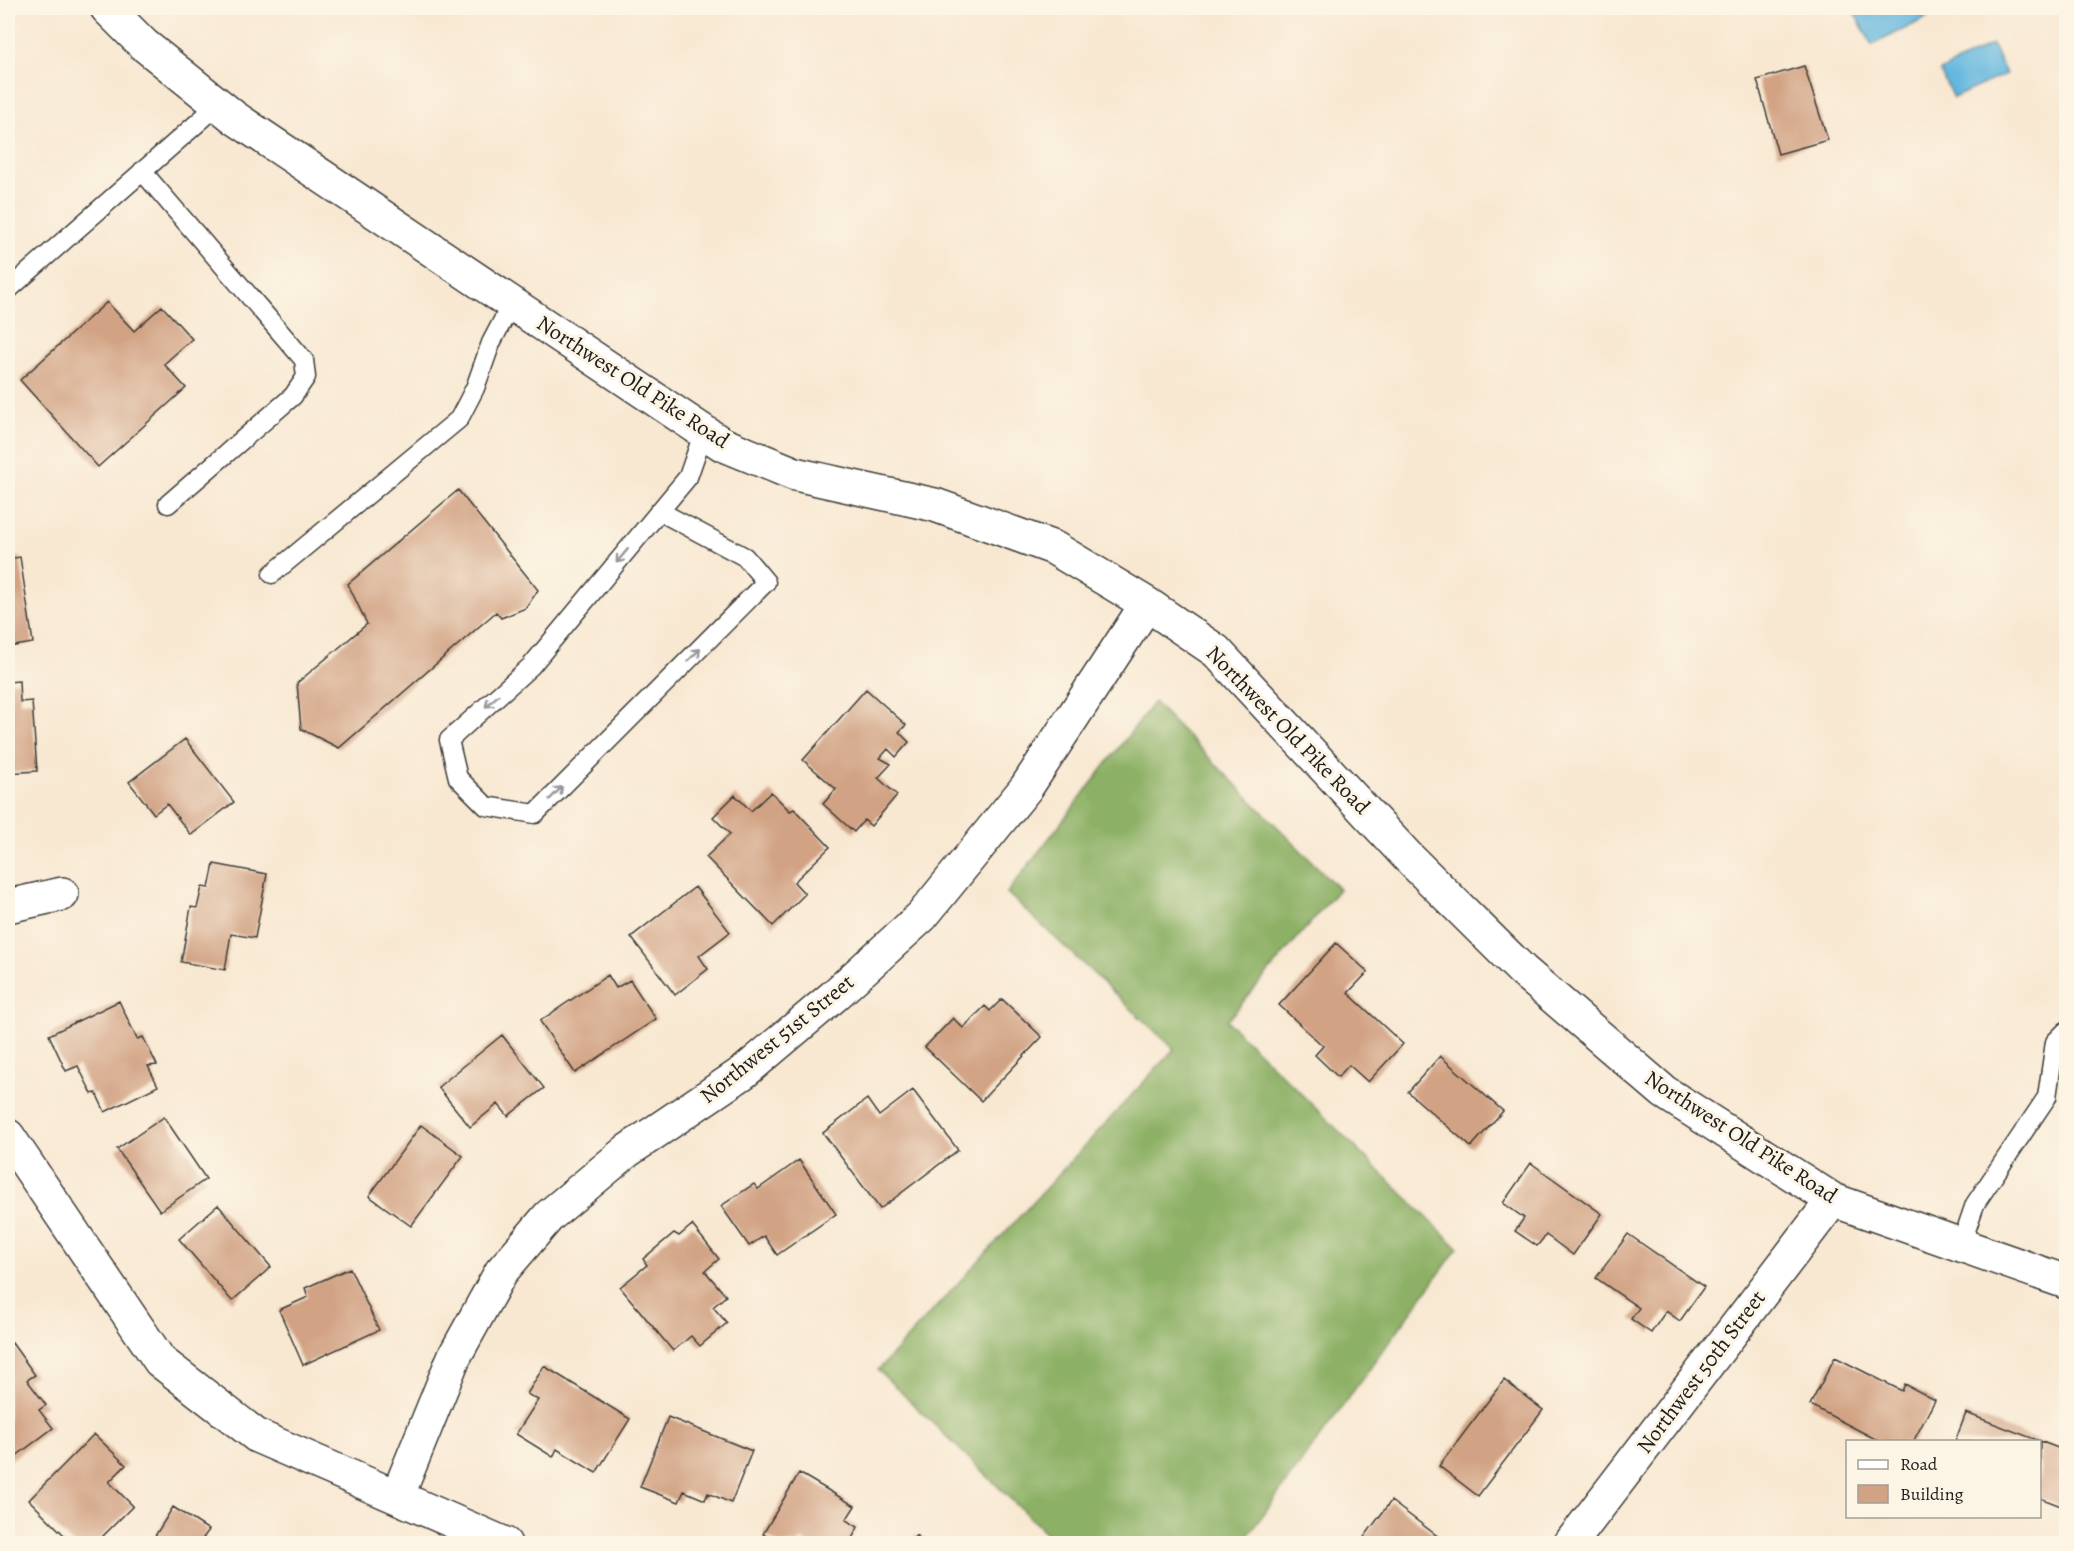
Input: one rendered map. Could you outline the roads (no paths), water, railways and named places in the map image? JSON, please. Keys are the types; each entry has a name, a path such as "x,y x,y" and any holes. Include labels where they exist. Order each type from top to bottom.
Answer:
{"street":[{"name":"Northwest Old Pike Road","path":"107,8 142,44 235,118 722,444 795,474 935,505 1053,548 1147,604 1216,651 1408,857 1523,970 1664,1092 1833,1200 2067,1282"},
{"name":"Northwest 51st Street","path":"397,1497 454,1357 501,1272 549,1216 627,1150 744,1072 834,996 922,915 1026,788 1147,604"},
{"path":"8,906 62,894"},
{"path":"8,1136 160,1361 257,1436 505,1544"},
{"name":"Northwest 50th Street","path":"1570,1544 1833,1200"}],"lane":[{"path":"8,290 219,104"},
{"path":"142,171 304,360 306,377 293,396 168,504"},
{"path":"272,574 459,419 475,388 490,343 512,303"},
{"path":"659,511 745,557 766,582 535,814 486,806 458,778 449,740 531,666 659,511 688,477 704,431"},
{"path":"1961,1245 1975,1204 2047,1097 2055,1042 2067,1031"}],"water":[{"path":"1852,8 1935,8 1937,13 1872,45"},
{"path":"1992,44 2006,74 1953,98 1940,71"}]}
